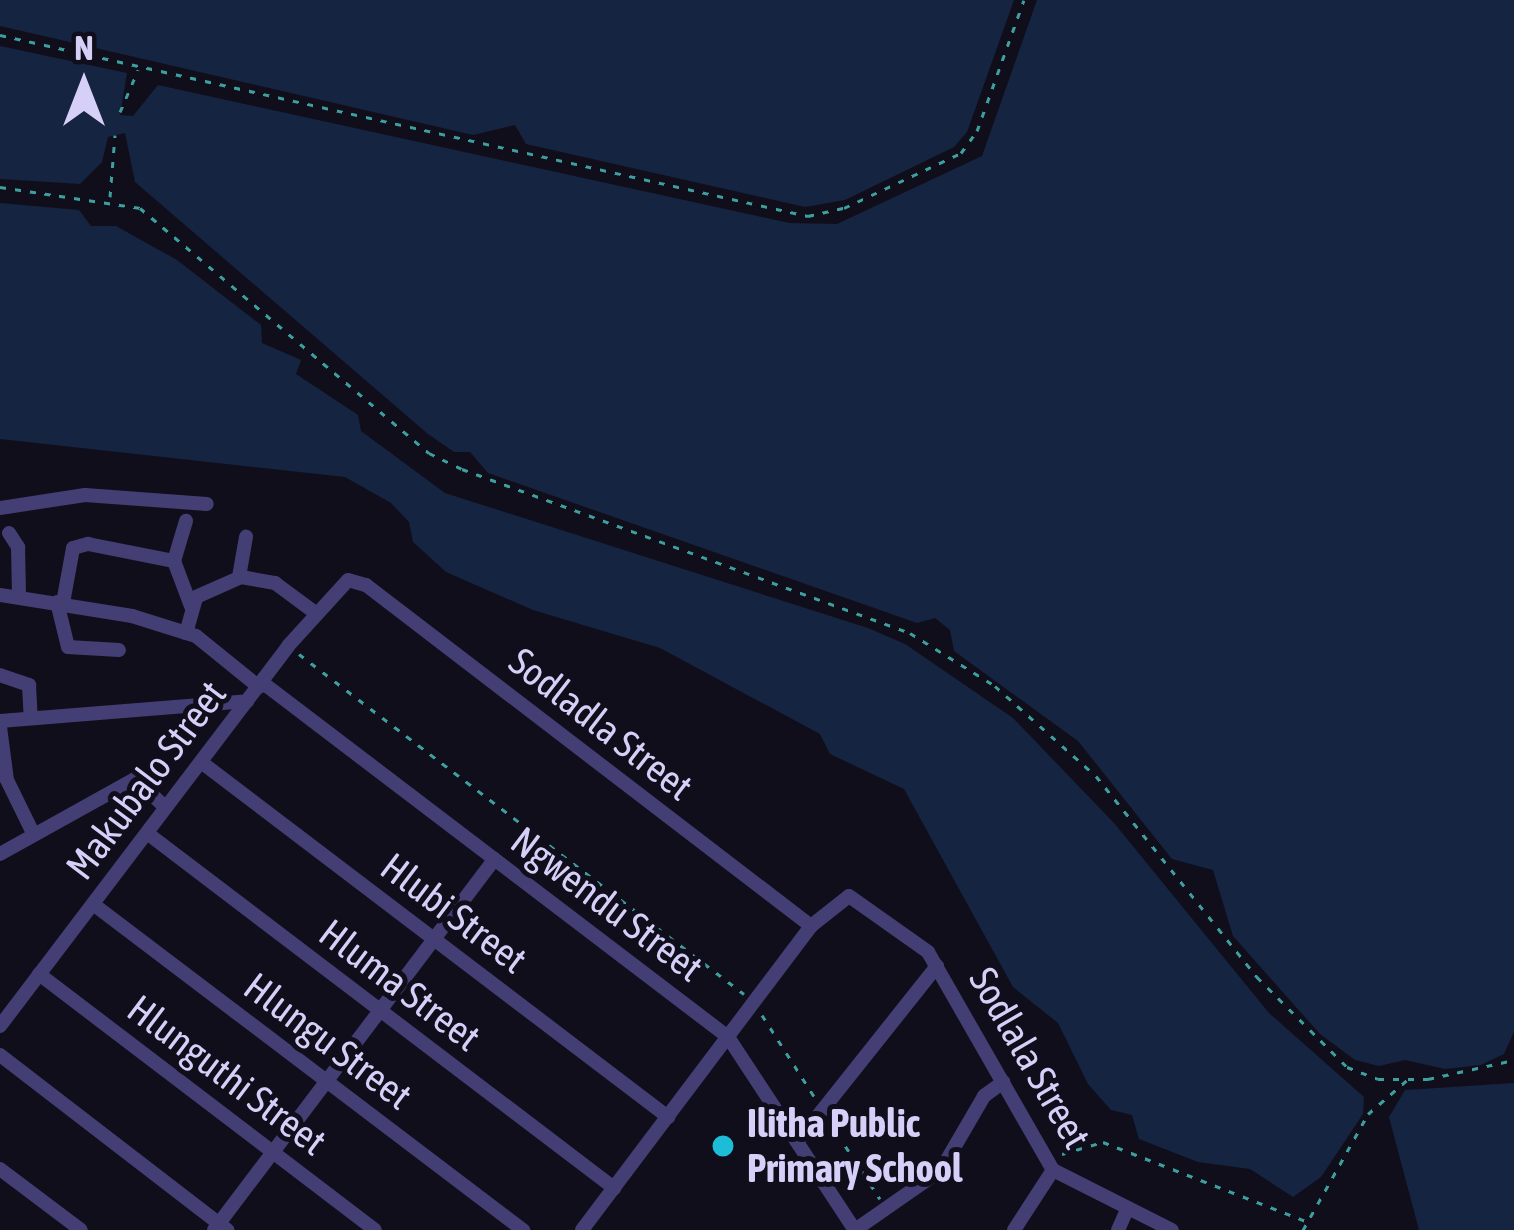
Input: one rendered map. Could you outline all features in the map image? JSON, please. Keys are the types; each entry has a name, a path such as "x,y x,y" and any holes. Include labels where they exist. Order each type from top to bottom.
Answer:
{"street":[{"path":"0,508 85,495 207,504"},
{"path":"186,521 174,561 191,606"},
{"path":"9,532 18,547 19,595"},
{"path":"239,578 246,537"},
{"path":"119,650 68,647 60,602 73,548 174,561"},
{"path":"0,595 60,602 186,633 191,606 206,589 239,578 274,583 314,612"},
{"name":"Makubalo Street","path":"0,1026 8,1004 39,974 314,612 348,580"},
{"name":"Sodladla Street","path":"348,580 366,585 811,926"},
{"name":"Ngwendu Street","path":"186,633 728,1037 855,1230"},
{"path":"0,675 29,685 31,718"},
{"path":"34,835 7,780 0,724 247,701"},
{"name":"Hlubi Street","path":"201,762 668,1118"},
{"path":"0,854 135,779 165,807"},
{"name":"Hluma Street","path":"146,833 614,1188"},
{"path":"0,1055 220,1228 495,860"},
{"name":"Sodlala Street","path":"811,926 849,896 874,907 937,965 1053,1170 1126,1212 1172,1230"},
{"name":"Hlungu Street","path":"93,904 523,1230"},
{"path":"582,1230 811,926"},
{"path":"797,1142 937,965"},
{"name":"Hlunguthi Street","path":"39,974 375,1230"},
{"path":"855,1230 941,1170 984,1096 1003,1082"},
{"path":"0,1168 81,1230"},
{"path":"1014,1230 1053,1170"},
{"path":"1118,1230 1126,1212"}],"path":[{"path":"0,35 138,70 808,216 844,208 961,153 977,131 1024,0"},
{"path":"120,112 138,70"},
{"path":"110,199 115,135"},
{"path":"0,187 110,199 157,219 429,452 910,633 994,686 1096,776 1257,977 1328,1052 1362,1074 1408,1079 1495,1070 1514,1060"},
{"path":"288,646 754,1004 886,1208"},
{"path":"1303,1230 1368,1114 1408,1079"},
{"path":"1053,1170 1056,1157 1103,1142 1308,1222"}],"water":[{"path":"0,0 1014,0 967,132 954,147 845,200 805,207 526,144 515,125 473,135 0,26"},
{"path":"1037,0 1514,0 1514,1032 1504,1054 1481,1065 1445,1069 1405,1060 1379,1066 1355,1060 1320,1034 1233,936 1213,870 1172,859 1078,741 954,651 950,630 935,618 917,623 488,473 470,452 454,452 135,182 125,133 108,137 102,162 80,184 0,179 0,46 127,73 120,115 133,116 158,85 789,223 837,224 982,156"},
{"path":"0,203 79,210 91,226 116,226 177,260 261,325 262,343 301,360 296,374 358,415 361,431 445,493 868,628 905,644 1013,718 1114,823 1269,1013 1364,1097 1363,1114 1321,1177 1293,1197 1250,1169 1198,1162 1139,1139 1132,1115 1111,1110 1088,1084 1058,1023 1013,987 904,789 830,754 820,734 660,648 533,610 446,572 413,542 409,522 391,503 345,477 0,439"},
{"path":"1514,1083 1514,1230 1419,1230 1389,1117 1405,1090"}],"place":[{"name":"Ilitha Public Primary School","path":"723,1146"}]}
